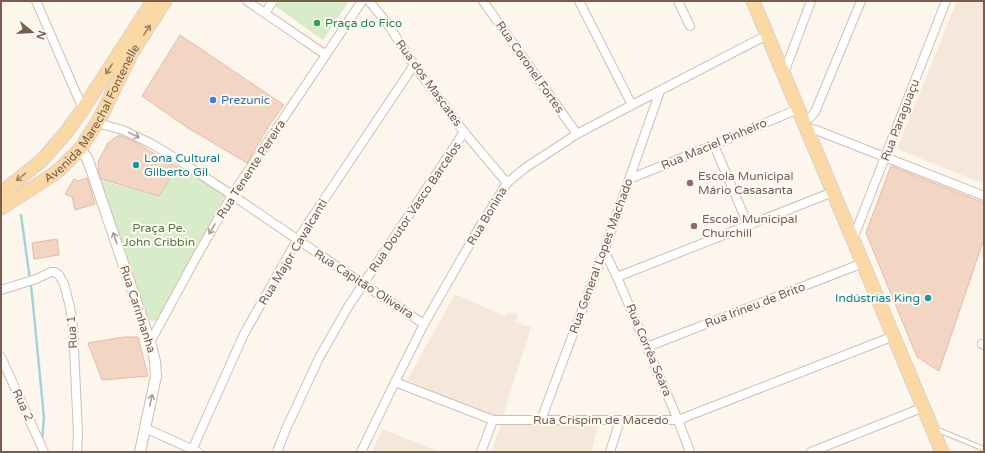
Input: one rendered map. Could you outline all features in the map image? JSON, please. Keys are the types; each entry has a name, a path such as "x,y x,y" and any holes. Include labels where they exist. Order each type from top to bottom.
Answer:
{"main road":[{"name":"Avenida Marechal Fontenelle","path":"1,193 41,161 65,134 83,109 153,1"},
{"name":"Avenida Marechal Fontenelle","path":"1,208 51,176 80,149 97,123 131,54 165,1"},
{"path":"753,1 942,452"},
{"path":"41,161 64,144 70,143 80,149"}],"street":[{"path":"36,1 83,109"},
{"path":"247,1 326,56"},
{"path":"265,13 273,1"},
{"name":"Rua Tenente Pereira","path":"150,342 232,195 362,1"},
{"name":"Rua dos Mascates","path":"369,1 387,23 414,65 464,132 507,183"},
{"name":"Rua Coronel Fortes","path":"483,1 577,134"},
{"path":"578,1 632,105"},
{"path":"678,1 690,26"},
{"path":"784,74 811,1"},
{"path":"861,1 815,112 806,126 984,196"},
{"name":"Rua Paraguaçu","path":"853,239 946,1"},
{"name":"Rua Bonina","path":"361,452 424,324 479,228 507,183 525,168 577,134 767,36"},
{"name":"Rua Major Cavalcanti","path":"195,451 244,334 297,240 414,65"},
{"name":"Rua General Lopes Machado","path":"541,420 604,251 660,91"},
{"name":"Rua Maciel Pinheiro","path":"629,179 714,146 798,109"},
{"name":"Rua Capitão Oliveira","path":"97,123 123,130 152,144 232,195 424,324"},
{"name":"Rua Doutor Vasco Barcelos","path":"277,452 319,358 348,307 464,132"},
{"path":"714,146 748,225"},
{"name":"Rua Carinhanha","path":"80,149 87,158 90,166 150,342 155,361 156,376 140,452"},
{"path":"617,277 833,192"},
{"name":"Rua Corrêa Seára","path":"604,251 617,277 647,347 690,452"},
{"name":"Rua Irineu de Brito","path":"647,347 863,263"},
{"name":"Rua 1","path":"1,290 51,272 55,272 59,275 64,284 68,296 73,327 78,434 77,452"},
{"name":"Rua Crispim de Macedo","path":"395,382 493,420 678,420 894,336"},
{"name":"Rua 2","path":"1,357 44,452"},
{"path":"811,452 924,407"},
{"path":"481,452 493,420"},
{"path":"610,452 620,420"},
{"path":"145,428 195,451"}],"lane":[{"path":"932,428 984,449"}],"shaded area":[{"path":"957,1 984,1 984,184 897,149"},
{"path":"455,294 505,316 509,312 518,315 516,322 531,327 503,416 478,413 407,380"},
{"path":"599,424 591,452 491,452 501,425"},
{"path":"382,429 441,452 372,452"}],"green space":[{"name":"Praça do Fico","path":"279,1 349,1 323,40 275,6"},
{"name":"Praça Pe. John Cribbin","path":"179,166 226,194 161,319 153,321 144,318 99,180 159,196"}],"building":[{"name":"Prezunic","path":"180,35 284,105 270,124 247,163 188,128 142,96"},
{"name":"Lona Cultural Gilberto Gil","path":"119,135 133,141 177,167 159,196 101,179 98,162 108,143"},
{"name":"Indústrias King","path":"891,166 984,203 984,239 939,371 917,357 866,233"},
{"path":"87,178 95,204 75,210 72,197 65,194 74,179 78,181"},
{"path":"57,239 59,255 34,259 32,243"},
{"path":"124,337 138,337 148,376 102,380 88,343"}],"waterway":[{"path":"21,215 32,294 44,418 42,441"}],"place":[{"name":"Praça do Fico","path":"317,23"},
{"name":"Prezunic","path":"213,100"},
{"name":"Lona Cultural Gilberto Gil","path":"136,165"},
{"name":"Escola Municipal Mário Casasanta","path":"690,183"},
{"name":"Escola Municipal Churchill","path":"694,226"},
{"name":"Indústrias King","path":"928,298"}]}
